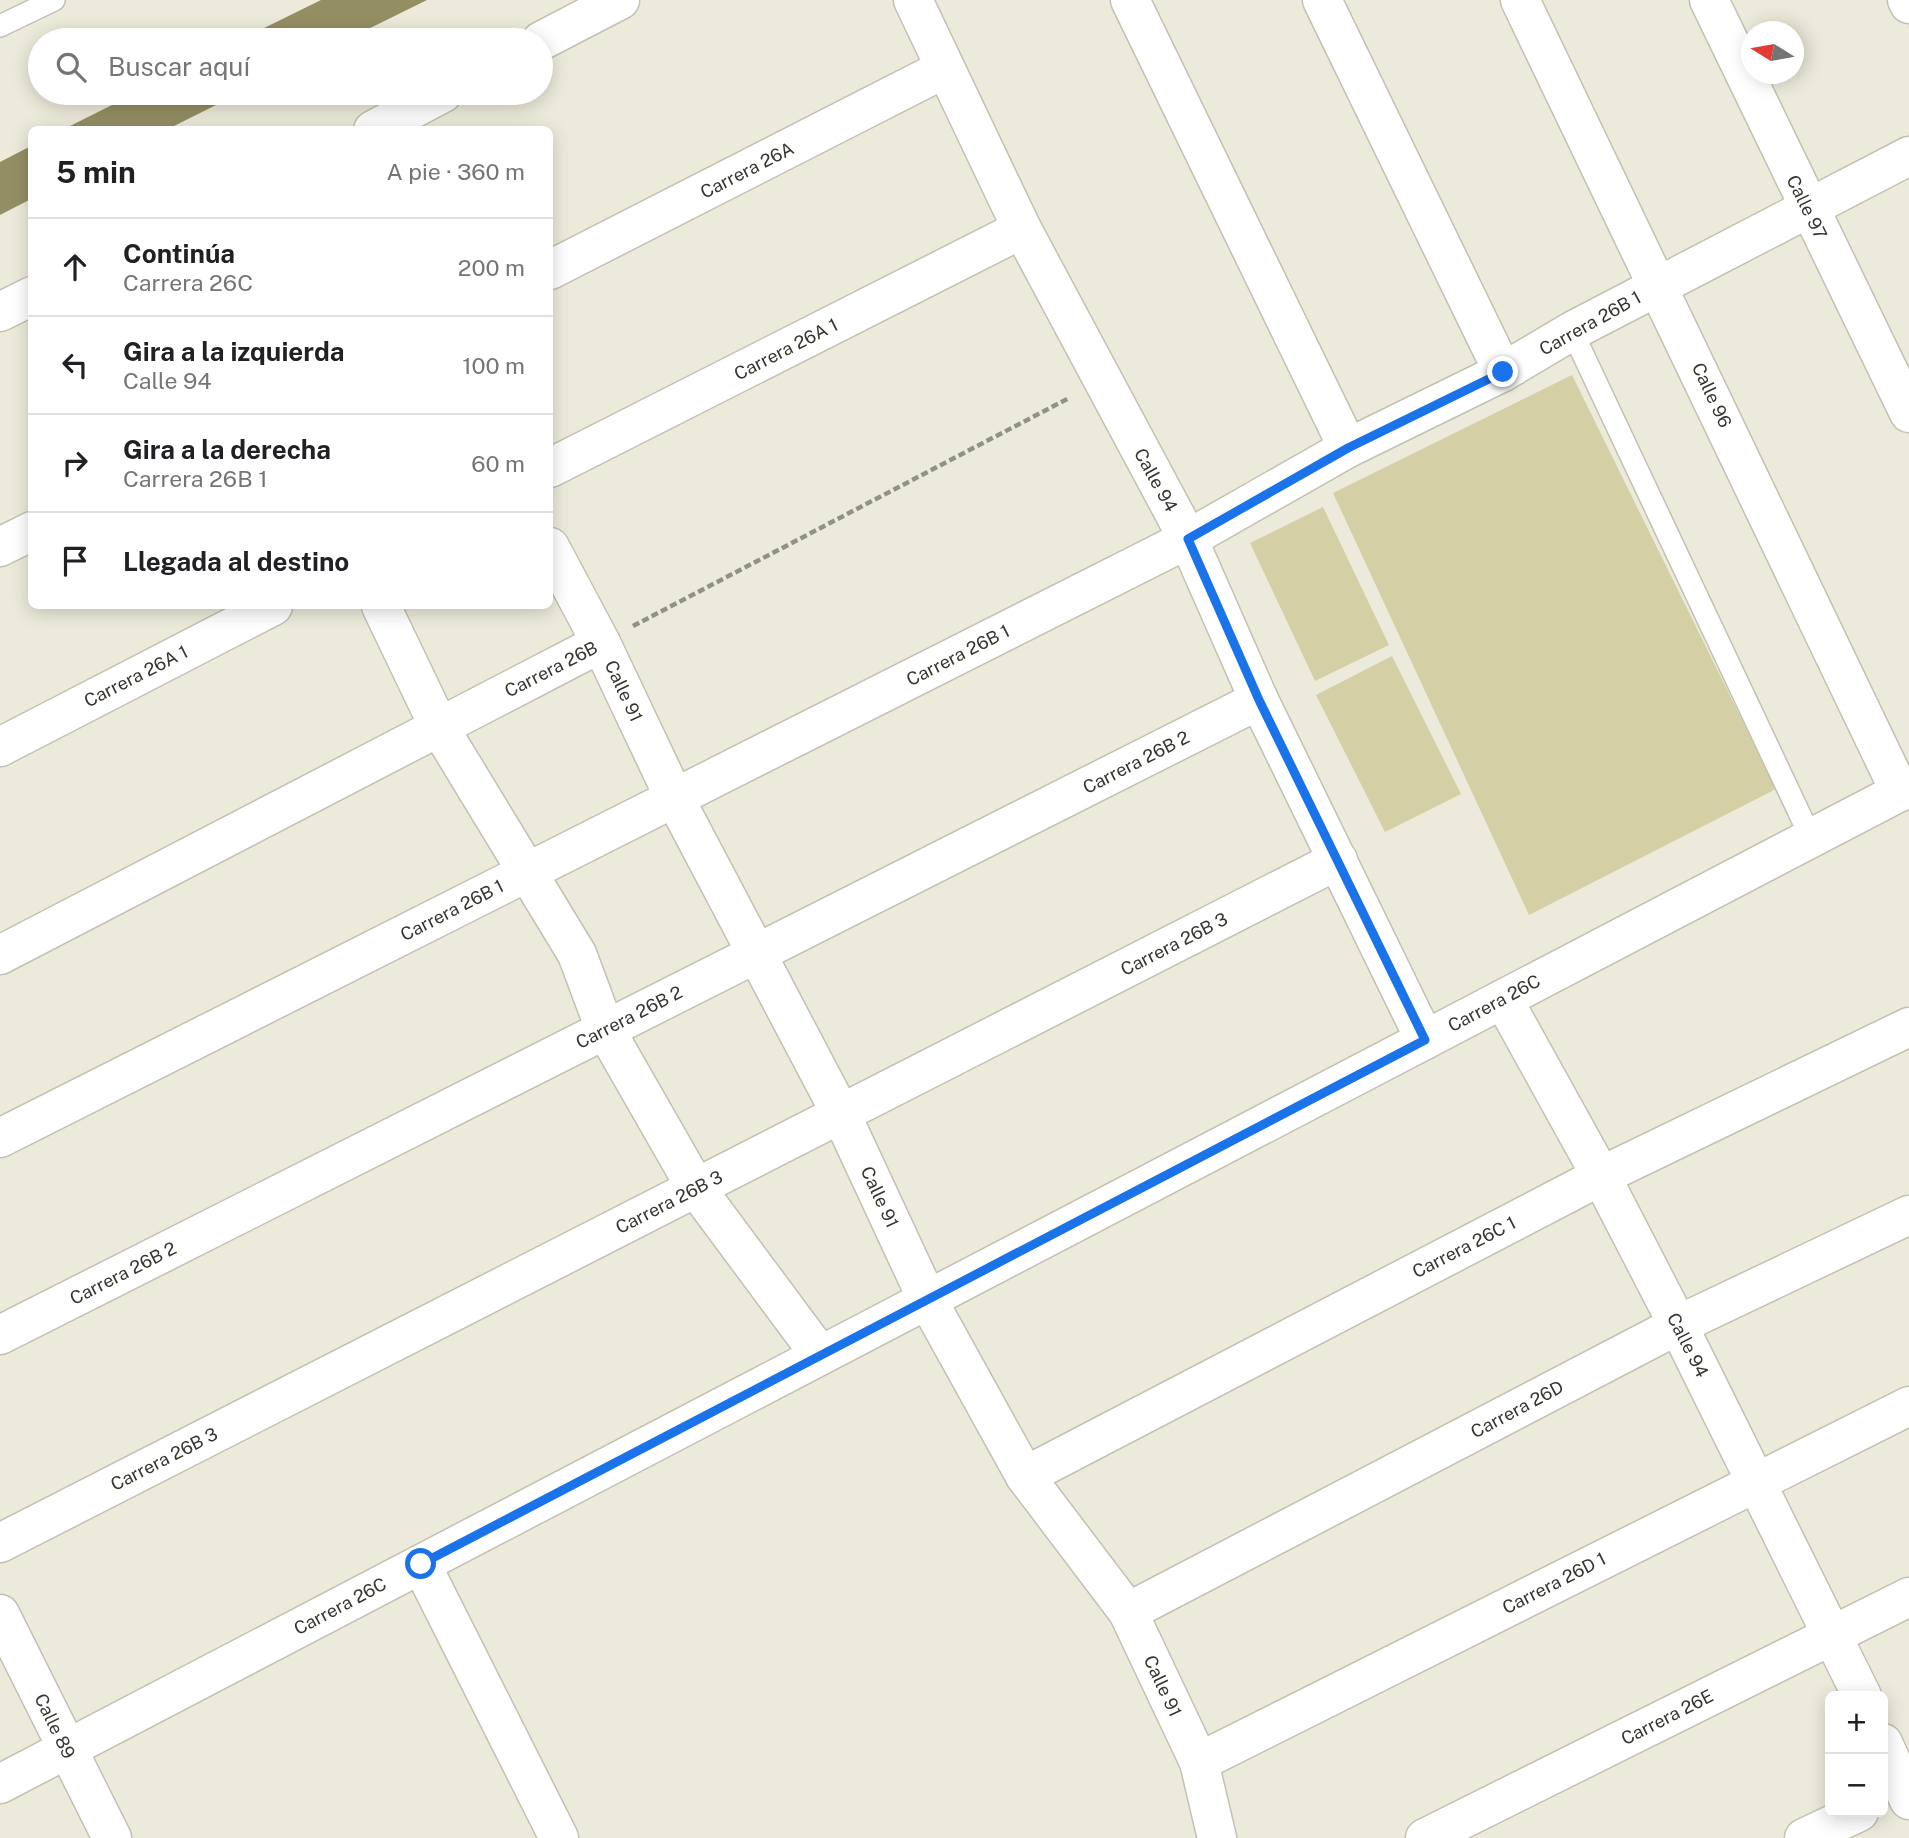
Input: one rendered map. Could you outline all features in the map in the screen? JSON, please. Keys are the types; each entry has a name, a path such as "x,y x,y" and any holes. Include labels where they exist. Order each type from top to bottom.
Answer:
{"street":[{"path":"553,35 620,0"},
{"name":"Calle 94","path":"913,0 1022,229 1101,381 1188,539 1259,700 1425,1040"},
{"path":"1130,0 1348,448"},
{"path":"1322,0 1503,372"},
{"name":"Calle 96","path":"1520,0 1905,789"},
{"name":"Calle 97","path":"1709,0 1909,413"},
{"name":"Carrera 26A","path":"553,268 944,69"},
{"path":"381,126 420,105"},
{"name":"Carrera 26B 1","path":"0,1139 1188,539 1348,448 1503,372 1572,331 1909,156"},
{"name":"Carrera 26A 1","path":"553,466 1022,229"},
{"path":"0,312 28,298"},
{"path":"0,547 28,533"},
{"name":"Calle 91","path":"553,553 601,643 674,797 841,1114 928,1299 1025,1476 1128,1612 1199,1762 1217,1838"},
{"name":"Carrera 26A 1","path":"0,747 267,609"},
{"path":"383,609 439,727 577,954 605,1029 696,1188 820,1356"},
{"name":"Carrera 26B","path":"0,955 601,643"},
{"name":"Carrera 26B 2","path":"0,1335 1259,700"},
{"name":"Carrera 26C","path":"0,1784 1905,789"},
{"name":"Carrera 26B 3","path":"0,1543 1338,860"},
{"name":"Calle 94","path":"1503,999 1601,1176 1678,1325 1860,1691"},
{"name":"Carrera 26C 1","path":"1025,1476 1601,1176 1909,1027"},
{"name":"Carrera 26D","path":"1128,1612 1678,1325 1909,1215"},
{"name":"Carrera 26D 1","path":"1199,1762 1909,1406"},
{"path":"421,1564 559,1838"},
{"name":"Carrera 26E","path":"1425,1838 1909,1597"},
{"name":"Calle 89","path":"0,1614 112,1838"},
{"path":"1887,1754 1901,1795"},
{"path":"1804,1838 1848,1817"}],"lane":[{"path":"0,26 54,0"},
{"path":"1572,331 1811,838"}],"path":[{"name":"Carrera 26B","path":"601,643 1101,381"}],"shaded area":[{"path":"321,0 427,0 370,28 264,28"},
{"path":"112,105 216,105 174,126 70,126"},
{"path":"28,148 28,201 0,215 0,162"},
{"path":"1572,375 1776,789 1529,915 1333,493"},
{"path":"1323,507 1389,645 1315,681 1250,543"},
{"path":"1392,656 1461,794 1385,832 1316,695"}],"route":[{"path":"421,1564 1425,1040 1259,700 1188,539 1348,448 1503,372"}]}
